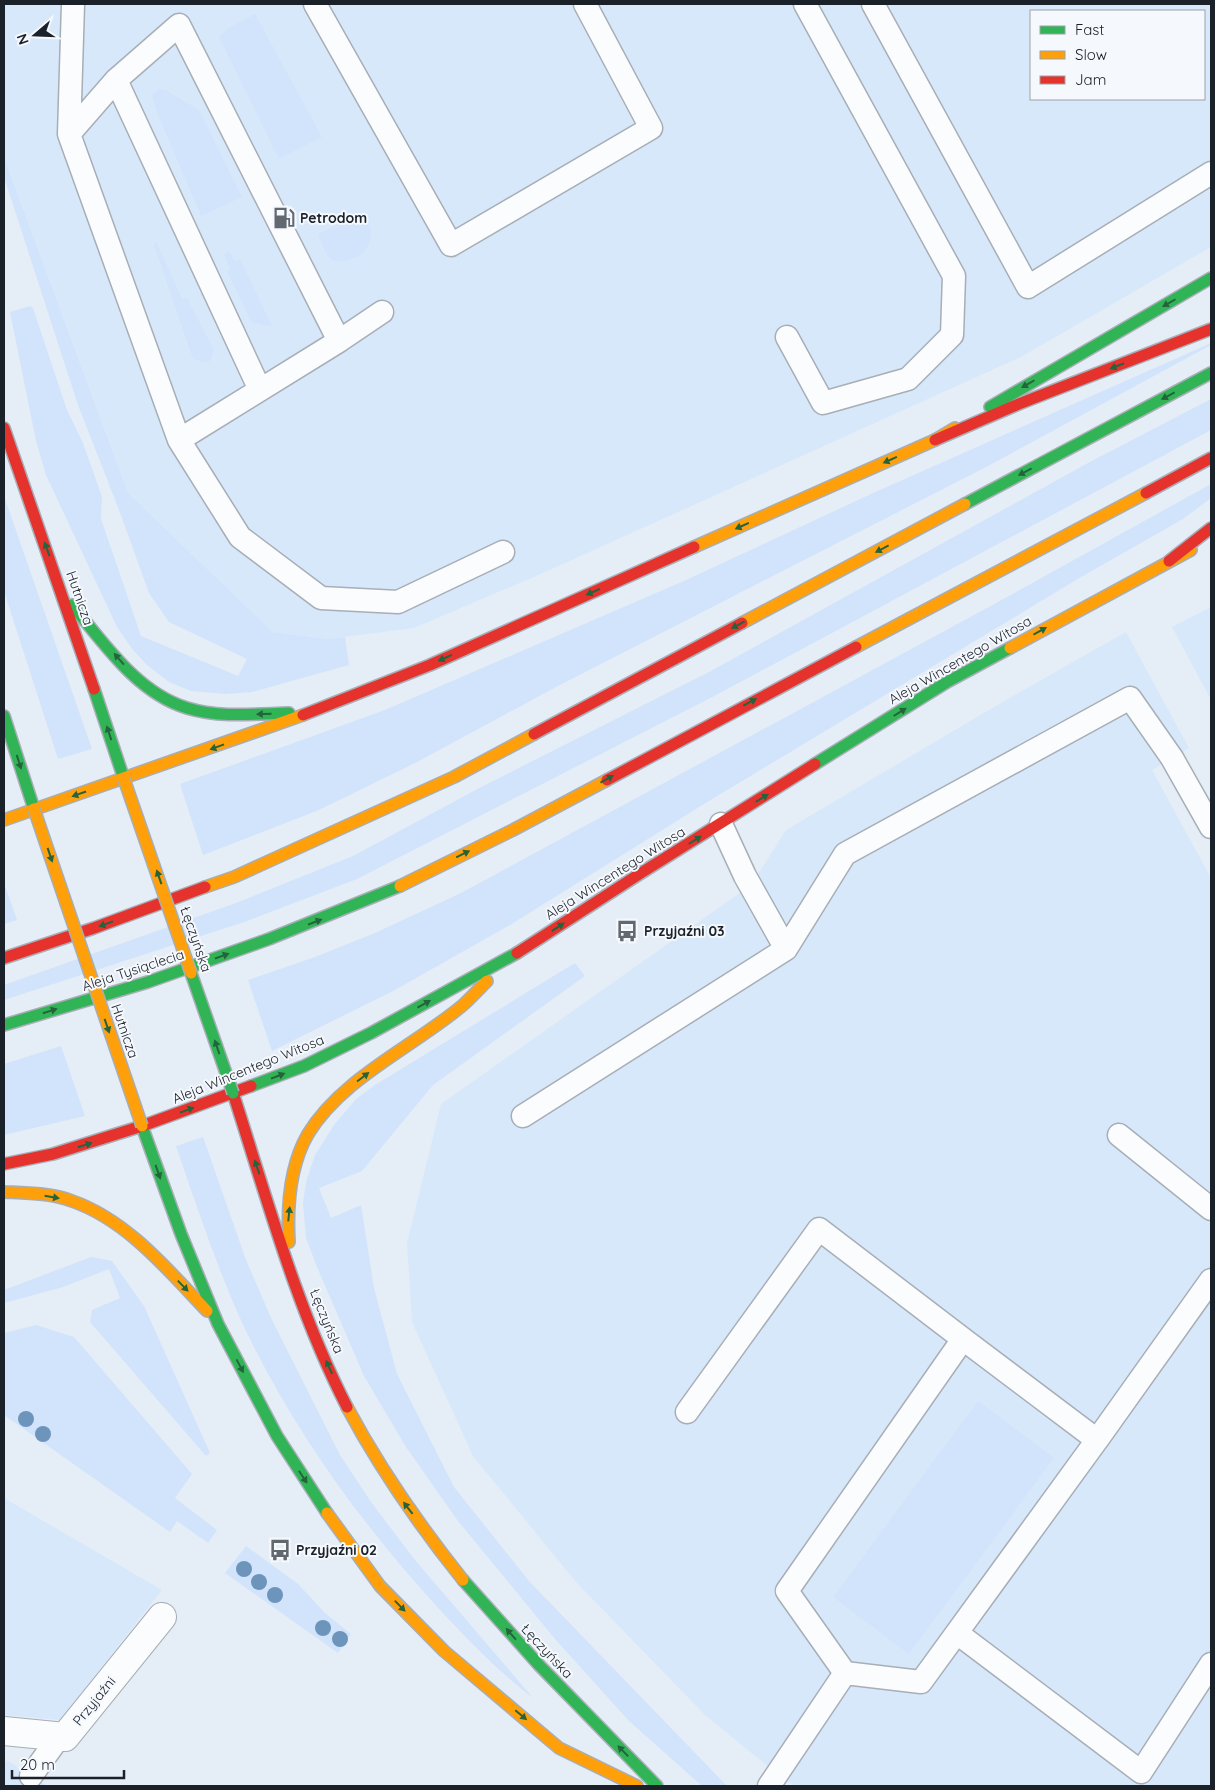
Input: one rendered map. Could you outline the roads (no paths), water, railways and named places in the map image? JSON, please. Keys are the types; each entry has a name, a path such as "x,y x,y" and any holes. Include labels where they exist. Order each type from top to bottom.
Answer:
{"street":[{"path":"935,440 1211,278"},
{"path":"4,820 312,713 430,665 1021,403 1211,329"},
{"path":"4,958 94,928 234,877 454,776 1211,373"},
{"name":"Hutnicza","path":"4,428 63,595 124,779"},
{"name":"Aleja Tysiąclecia","path":"4,1025 148,982 270,939 391,890 512,830 1211,458"},
{"path":"1169,560 1211,528"},
{"name":"Aleja Wincentego Witosa","path":"4,1164 53,1154 142,1126 304,1066 371,1033 517,953 946,682 1169,560 1211,540"},
{"path":"63,595 138,680 162,699 186,708 216,713 312,713"},
{"name":"Hutnicza","path":"4,716 142,1126 181,1234 218,1322"},
{"name":"Łęczyńska","path":"124,779 233,1093 307,1317 330,1369 366,1441 403,1502 464,1580 528,1653 658,1786"},
{"path":"289,1263 288,1220 295,1166 308,1135 325,1112 353,1085 463,1005 517,953"},
{"path":"4,1192 29,1193 71,1200 103,1214 148,1250 218,1322 277,1436 331,1519 380,1586 444,1651 559,1748 637,1786"},
{"name":"Przyjaźni","path":"4,1731 65,1737 162,1617"}],"lane":[{"path":"73,4 69,134 179,440 240,537 321,598 398,602 503,552"},
{"path":"315,4 451,245 651,128 585,4"},
{"path":"787,337 823,403 908,379 952,335 954,276 805,4"},
{"path":"873,4 1028,287 1211,174"},
{"path":"69,134 116,80 179,24 339,341"},
{"path":"116,80 260,390"},
{"path":"179,440 339,341 382,312"},
{"path":"523,1116 786,949 844,854 1130,698 1172,758 1211,827"},
{"path":"721,824 745,876 786,949"},
{"path":"1119,1135 1211,1209"},
{"path":"687,1412 819,1229 1097,1440"},
{"path":"963,1339 787,1591 845,1673 921,1682 1211,1280"},
{"path":"957,1633 1141,1772 1211,1664"},
{"path":"769,1786 845,1673"},
{"path":"31,1776 59,1737"}],"place":[{"name":"Petrodom","path":"284,218"},
{"name":"Przyjaźni 03","path":"627,931"},
{"name":"Przyjaźni 02","path":"280,1550"}]}
